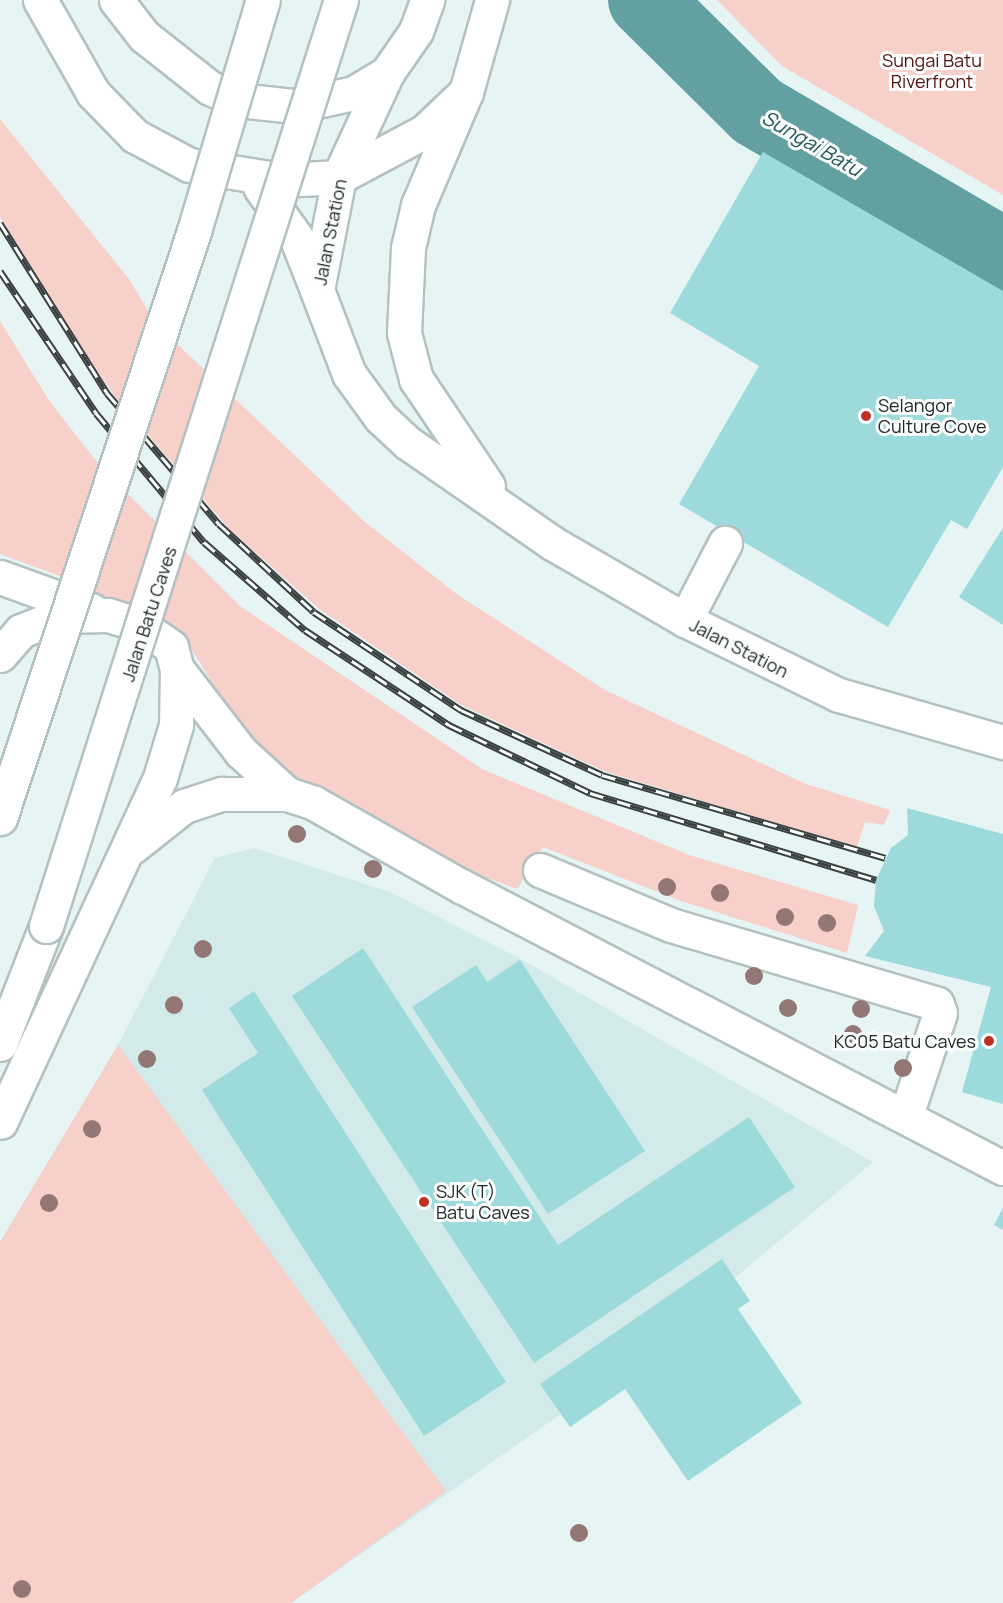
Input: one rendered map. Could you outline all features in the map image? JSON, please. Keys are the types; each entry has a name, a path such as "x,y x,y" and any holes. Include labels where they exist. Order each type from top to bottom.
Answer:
{"main road":[{"path":"40,0 93,93 135,136 189,165 253,178 339,177 417,137 466,92 492,0"},
{"path":"116,0 144,36 210,88 238,100 323,104 387,73 416,32 427,0"},
{"path":"0,818 194,231 263,0"},
{"name":"Jalan Batu Caves","path":"0,1044 46,926 340,0"},
{"name":"Jalan Station","path":"387,73 339,177 317,290 349,374 381,418 408,443 500,502 619,585 686,621 839,695 1003,742"},
{"name":"Jalan Station","path":"466,92 418,205 408,249 404,333 416,379 500,502"},
{"path":"253,178 296,237 317,290"},
{"path":"686,621 725,543"},
{"path":"0,577 140,625 171,647 177,669 176,725 132,847 0,1122"},
{"path":"0,655 21,632 58,616 108,615"},
{"path":"177,669 240,752 287,794"},
{"path":"132,847 184,806 222,794 287,794 314,803 461,886 906,1115 1003,1168"},
{"path":"540,870 671,925 937,1004 940,1013 906,1115"},
{"path":"0,1002 46,926"},
{"path":"950,1138 1003,1150"}],"shaded area":[{"name":"SJK (T) Batu Caves","path":"254,848 390,892 519,958 873,1162 735,1278 722,1260 541,1385 561,1414 291,1603 0,1603 0,1242 118,1045 215,858"}],"green space":[{"name":"Sungai Batu Riverfront","path":"717,0 1003,0 1003,195 782,66"},
{"path":"0,119 129,279 156,324 365,522 458,595 605,690 806,784 890,810 884,825 865,822 857,847 606,772 461,705 318,608 230,530 115,397 60,315 0,217"},
{"path":"0,321 50,402 101,467 240,606 482,769 689,855 858,905 847,953 681,901 543,847 517,889 439,860 281,771 238,725 186,640 65,578 0,554"},
{"path":"118,1045 446,1491 291,1603 0,1603 0,1242"}],"building":[{"name":"Selangor Culture Cove","path":"763,152 1003,291 1003,467 967,529 951,520 888,627 679,504 759,366 670,313"},
{"path":"1003,528 1003,625 959,597"},
{"path":"907,808 1003,834 1003,1104 962,1092 991,987 865,956 884,931 874,906 876,880 891,848 908,835"},
{"path":"363,948 558,1245 749,1117 795,1187 534,1363 292,996"},
{"path":"520,960 645,1151 548,1214 412,1007 476,965 487,982"},
{"path":"254,991 506,1382 424,1436 202,1090 258,1053 229,1008"},
{"path":"1003,1208 1003,1230 994,1225"},
{"path":"722,1259 750,1301 738,1309 802,1403 688,1481 625,1389 570,1427 540,1384"}],"waterway":[{"name":"Sungai Batu","path":"645,0 757,111 1003,255"}],"railway":[{"path":"0,223 107,393 219,524 314,612 461,710 602,775 885,858"},
{"path":"0,271 96,413 204,542 305,630 449,725 590,793 876,880"}],"place":[{"name":"Selangor Culture Cove","path":"866,416"},
{"name":"KC05 Batu Caves","path":"989,1041"},
{"name":"SJK (T) Batu Caves","path":"424,1202"}]}
